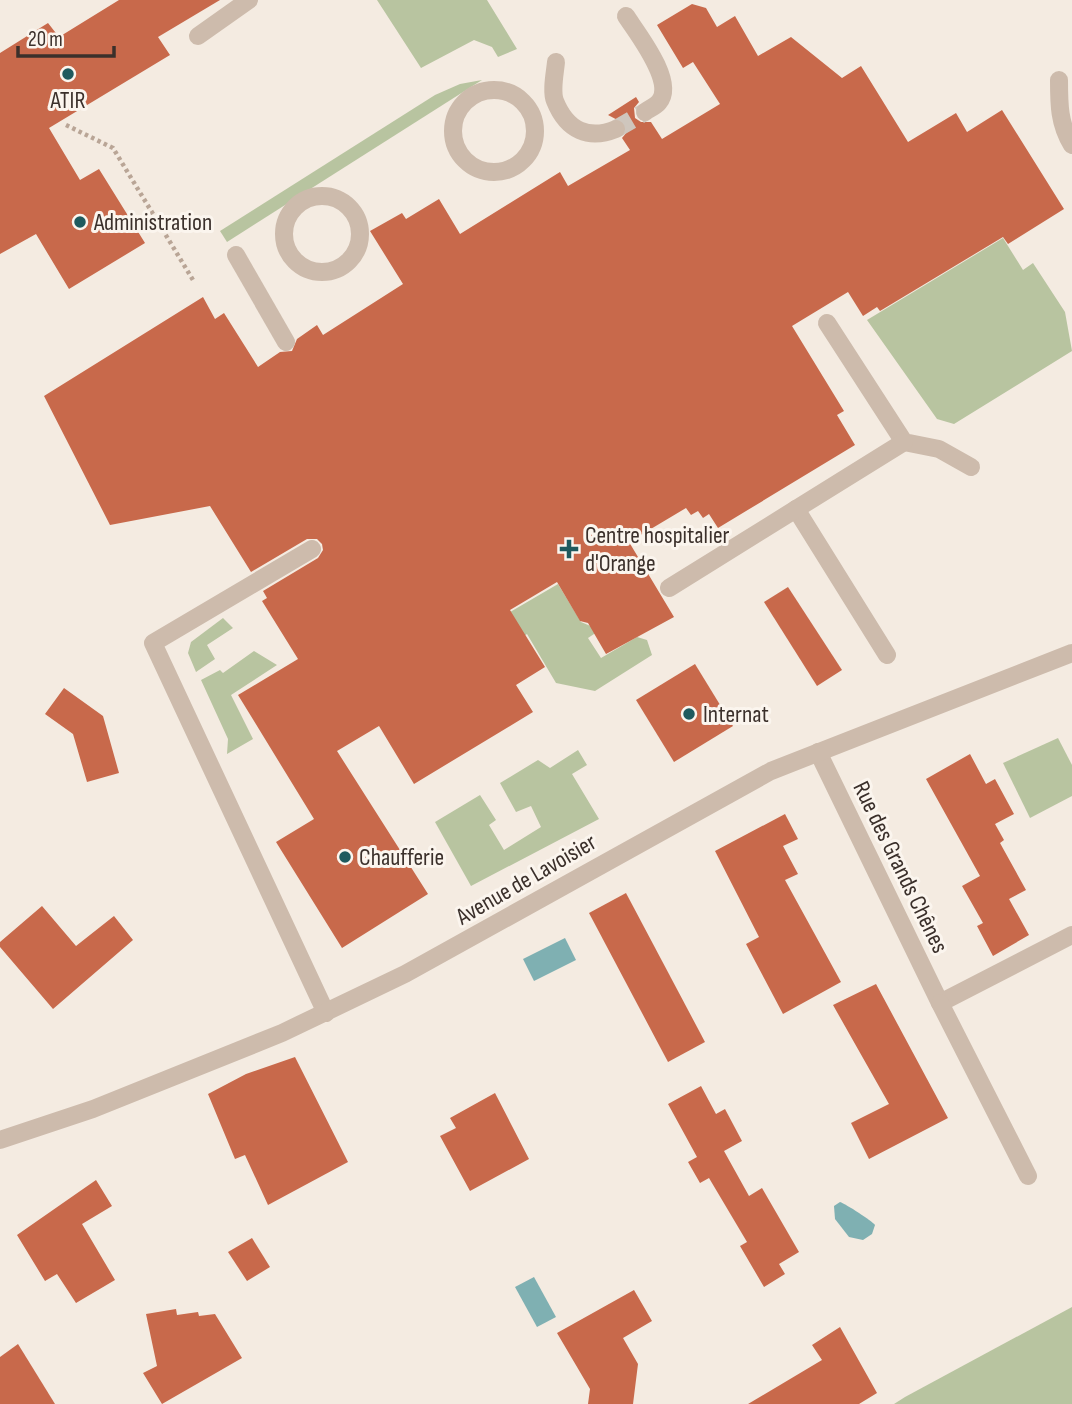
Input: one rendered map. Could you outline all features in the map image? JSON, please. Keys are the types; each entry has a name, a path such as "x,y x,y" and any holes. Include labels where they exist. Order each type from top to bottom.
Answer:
{"street":[{"path":"198,36 249,0"},
{"path":"626,16 662,78 663,92 660,101 645,112"},
{"path":"556,62 554,100 571,124 583,133 598,136 617,129"},
{"path":"1059,80 1059,109 1065,133 1072,145"},
{"path":"484,91 509,93 530,111 534,138 530,150 521,161 496,172 470,164 460,155 454,142 453,128 456,116 472,97 484,91"},
{"path":"328,196 350,208 360,231 354,255 346,265 322,272 309,270 289,255 284,230 294,207 303,200 328,196"},
{"path":"236,255 286,342"},
{"path":"827,323 904,442"},
{"path":"669,588 904,442 939,449 971,467"},
{"path":"796,509 887,654"},
{"path":"312,549 153,643 326,1013"},
{"name":"Avenue de Lavoisier","path":"0,1140 93,1109 326,1013 459,946 683,818 772,771 1072,653"},
{"name":"Rue des Grands Chênes","path":"818,752 1028,1176"},
{"path":"940,1003 1072,935"}],"path":[{"path":"66,125 113,148 193,280"}],"green space":[{"path":"377,0 487,0 517,49 498,57 492,47 474,40 421,68"},
{"path":"482,80 227,242 220,231 435,95 460,84"},
{"path":"1003,238 1023,270 1033,263 1065,312 1072,351 954,424 937,419 867,320"},
{"path":"558,584 581,622 600,630 588,638 601,658 637,637 647,640 652,655 595,691 556,683 527,634 499,653 483,628"},
{"path":"223,618 233,628 207,645 215,659 196,672 188,653 191,642"},
{"path":"254,651 277,665 231,695 253,739 227,754 228,739 201,680 220,670 223,673"},
{"path":"1058,738 1072,765 1072,796 1030,818 1003,763"},
{"path":"578,750 587,765 572,774 599,819 471,886 435,822 480,795 496,820 489,825 504,850 541,827 531,806 516,812 500,783 538,760 550,768"},
{"path":"1072,1307 1072,1404 894,1404 905,1397"}],"water":[{"path":"565,938 576,960 534,981 523,959"},
{"path":"840,1202 875,1225 872,1234 863,1240 849,1237 835,1219 834,1206"},
{"path":"534,1277 556,1317 537,1327 515,1287"}],"building":[{"path":"119,0 220,0 158,37 170,55 49,128 80,180 99,169 145,243 69,289 36,234 0,254 0,53 48,23 59,37"},
{"path":"692,4 706,8 717,27 735,16 758,56 791,37 842,78 861,66 908,142 956,113 967,132 1002,110 1064,209 1008,244 1003,237 880,311 877,307 863,316 848,292 792,326 844,411 837,415 855,445 718,528 709,514 703,518 698,511 691,515 686,508 629,542 674,617 606,654 588,623 580,621 557,582 510,610 545,667 516,685 533,712 414,784 379,726 337,751 428,894 342,948 276,842 314,819 238,695 298,659 262,601 267,598 263,591 318,558 323,550 322,544 317,539 307,539 251,572 210,506 110,525 44,396 203,297 215,319 224,313 258,367 280,352 292,351 297,339 317,325 323,335 403,284 370,231 402,213 406,219 439,199 460,234 560,172 568,186 630,150 622,138 627,132 627,125 608,115 636,97 639,102 634,108 635,118 641,122 651,122 662,139 720,104 693,62 683,68 657,25"},
{"path":"788,587 842,670 817,686 764,602"},
{"name":"Internat","path":"695,664 733,726 674,762 636,700"},
{"path":"64,688 103,716 119,773 87,782 73,734 45,714"},
{"path":"970,754 986,784 995,779 1014,814 995,824 1004,840 1000,843 1026,890 1009,899 1029,935 993,956 977,926 983,923 962,886 980,876 926,779"},
{"path":"785,814 798,839 783,846 798,874 785,880 841,982 783,1014 746,944 759,937 715,851"},
{"path":"626,893 705,1042 668,1062 589,913"},
{"path":"42,906 76,946 114,916 133,940 53,1009 0,947 0,942"},
{"path":"876,984 948,1118 869,1159 851,1123 889,1104 833,1005"},
{"path":"295,1057 348,1162 268,1205 245,1155 235,1159 208,1094 246,1074"},
{"path":"701,1086 716,1114 725,1109 742,1141 724,1151 749,1196 762,1188 799,1252 779,1264 785,1274 764,1287 740,1246 747,1242 709,1178 700,1183 688,1162 697,1157 668,1104"},
{"path":"495,1093 529,1159 470,1191 440,1136 456,1128 450,1118"},
{"path":"96,1180 112,1206 82,1224 115,1280 76,1303 57,1274 45,1281 17,1235"},
{"path":"252,1238 270,1267 247,1281 228,1252"},
{"path":"634,1290 652,1321 623,1338 638,1364 633,1404 588,1404 590,1389 557,1333"},
{"path":"176,1309 177,1315 198,1312 199,1316 215,1314 242,1358 162,1404 143,1373 157,1366 146,1314"},
{"path":"840,1327 877,1393 859,1404 748,1404 822,1360 812,1345"},
{"path":"18,1344 55,1404 0,1404 0,1357"}],"tunnel":[{"path":"616,129 645,112"}],"place":[{"name":"ATIR","path":"68,74"},
{"name":"Administration","path":"80,222"},
{"name":"Centre hospitalier d'Orange","path":"569,549"},
{"name":"Internat","path":"689,714"},
{"name":"Chaufferie","path":"345,857"}]}
